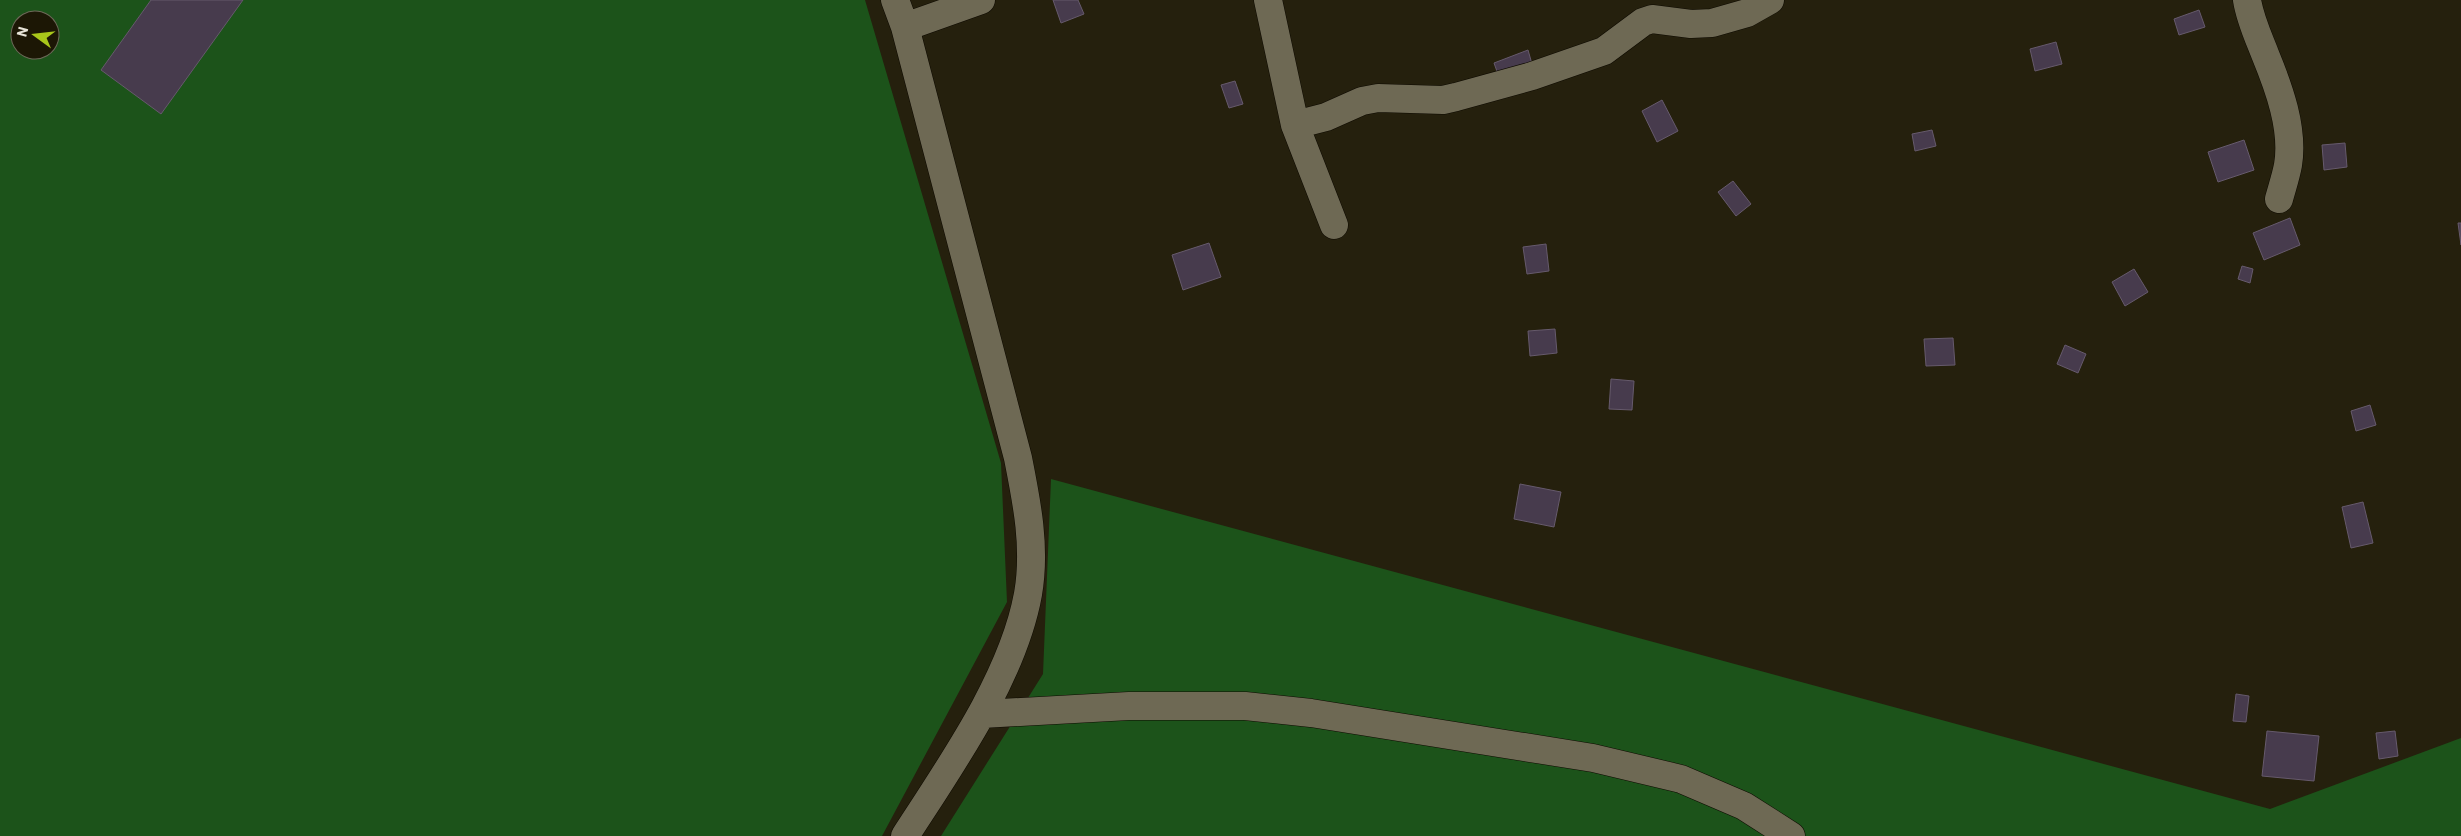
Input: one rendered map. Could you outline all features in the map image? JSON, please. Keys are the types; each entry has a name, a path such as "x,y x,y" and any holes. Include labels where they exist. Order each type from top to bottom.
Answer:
{"street":[{"path":"896,0 905,27 1018,458 1031,524 1028,593 1016,638 982,714 905,836"},
{"path":"905,27 981,0"},
{"path":"1268,0 1295,125 1334,225"},
{"path":"1295,125 1326,117 1362,101 1378,98 1442,100 1456,98 1532,76 1604,50 1643,22 1652,19 1691,24 1712,23 1747,13 1770,0"},
{"path":"2247,0 2250,16 2266,56 2285,115 2289,142 2288,165 2279,199"},
{"path":"982,714 1128,706 1245,706 1311,713 1593,758 1682,779 1744,806 1791,836"}],"green space":[{"path":"0,0 865,0 1001,463 1007,602 882,836 0,836"},
{"path":"1051,479 2270,809 2461,738 2461,836 941,836 1043,674"}],"building":[{"path":"151,0 243,0 161,114 101,70"},
{"path":"1053,0 1078,0 1084,14 1061,23"},
{"path":"2199,10 2205,27 2179,35 2174,19"},
{"path":"2056,42 2062,64 2035,71 2030,49"},
{"path":"1528,50 1532,64 1499,77 1494,63"},
{"path":"1235,81 1243,104 1229,108 1221,85"},
{"path":"1662,100 1678,131 1657,142 1642,111"},
{"path":"1932,130 1936,146 1915,151 1912,134"},
{"path":"2244,140 2254,170 2218,182 2208,152"},
{"path":"2345,143 2347,167 2324,170 2322,145"},
{"path":"1733,181 1751,204 1736,216 1718,192"},
{"path":"2290,218 2300,245 2264,260 2253,233"},
{"path":"2458,223 2461,223 2461,245"},
{"path":"1209,243 1221,277 1183,290 1172,255"},
{"path":"1546,244 1549,271 1527,274 1523,247"},
{"path":"2242,266 2253,269 2250,283 2238,279"},
{"path":"2134,269 2148,292 2125,306 2112,282"},
{"path":"1555,329 1557,353 1530,356 1528,331"},
{"path":"1953,338 1955,365 1926,366 1924,339"},
{"path":"2065,345 2086,354 2078,373 2057,364"},
{"path":"1611,379 1634,381 1632,410 1609,409"},
{"path":"2370,405 2376,425 2356,431 2351,411"},
{"path":"1520,484 1561,492 1554,527 1514,519"},
{"path":"2363,502 2373,543 2351,548 2342,507"},
{"path":"2236,694 2249,696 2246,722 2233,721"},
{"path":"2267,731 2319,736 2314,781 2262,776"},
{"path":"2395,731 2398,756 2379,759 2376,733"}]}
